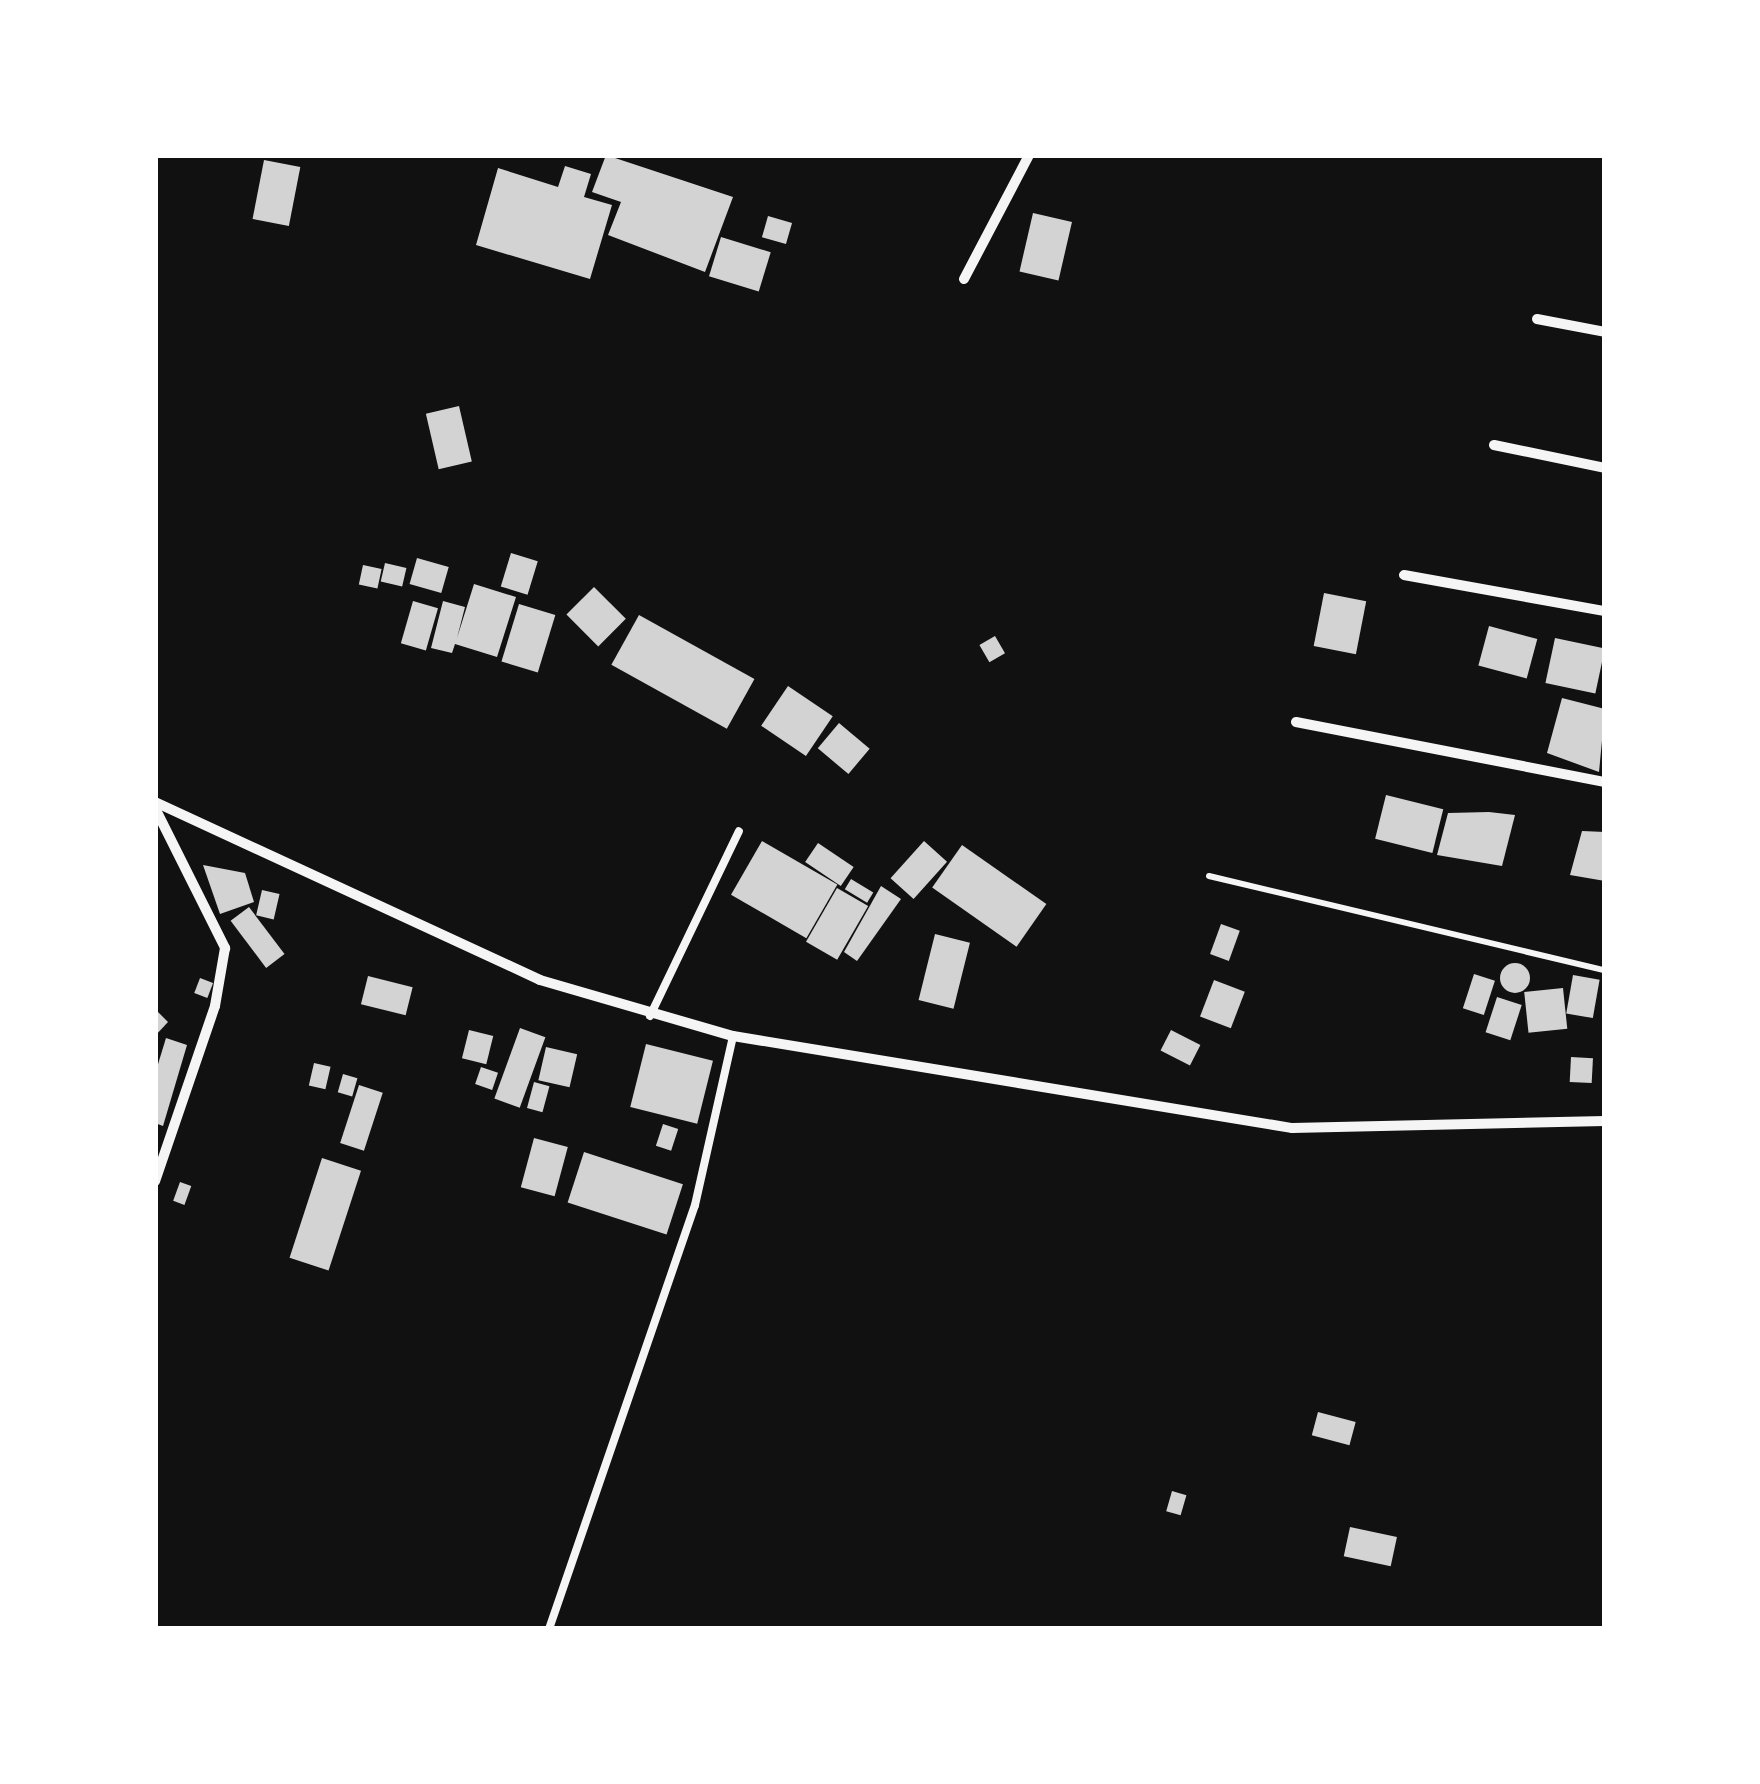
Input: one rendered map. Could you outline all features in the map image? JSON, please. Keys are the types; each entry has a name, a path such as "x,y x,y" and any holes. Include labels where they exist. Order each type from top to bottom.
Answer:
{"street":[{"path":"964,279 1029,155"},
{"path":"1537,319 1605,332"},
{"path":"1494,445 1605,468"},
{"path":"1404,576 1605,612"},
{"path":"1296,722 1605,782"},
{"path":"155,805 540,980 650,1016 733,1036 1292,1128 1605,1121"},
{"path":"155,805 225,948 215,1006 155,1181"}],"lane":[{"path":"650,1016 739,831"},
{"path":"550,1629 695,1205 733,1036"}],"path":[{"path":"1209,876 1605,970"}],"building":[{"path":"606,155 733,197 705,272 608,235 621,202 592,192"},
{"path":"264,160 300,167 289,226 253,219"},
{"path":"565,166 591,174 584,197 612,205 590,279 476,245 498,168 558,187"},
{"path":"1033,213 1072,222 1058,280 1020,271"},
{"path":"768,216 792,223 786,244 762,237"},
{"path":"721,237 771,252 759,291 709,276"},
{"path":"459,406 472,462 439,469 426,414"},
{"path":"511,553 538,561 528,595 501,586"},
{"path":"417,558 449,567 441,593 410,584"},
{"path":"385,563 406,568 402,586 381,582"},
{"path":"363,565 382,569 377,589 359,585"},
{"path":"474,584 516,597 497,657 455,644 452,653 431,648 443,601 465,607 457,638"},
{"path":"594,587 626,619 598,646 566,615"},
{"path":"1324,593 1366,601 1356,654 1314,646"},
{"path":"413,601 438,608 426,650 401,643"},
{"path":"519,604 555,615 538,672 501,661"},
{"path":"639,615 754,679 727,729 611,665"},
{"path":"1489,626 1537,639 1527,679 1478,666"},
{"path":"995,636 1005,653 989,662 979,645"},
{"path":"1555,638 1605,649 1595,694 1545,683"},
{"path":"788,686 833,716 806,756 761,726"},
{"path":"1562,698 1605,709 1599,772 1547,753"},
{"path":"839,723 870,749 848,774 818,748"},
{"path":"1386,795 1443,809 1432,853 1375,839"},
{"path":"1448,813 1515,815 1502,866 1437,855"},
{"path":"1582,831 1605,832 1605,881 1570,875"},
{"path":"762,841 837,884 806,938 731,895"},
{"path":"924,841 947,862 914,899 891,878"},
{"path":"818,843 854,867 841,886 805,862"},
{"path":"962,845 1046,904 1017,947 932,888"},
{"path":"203,865 245,873 254,902 220,914"},
{"path":"851,879 873,892 867,903 845,889"},
{"path":"881,886 901,899 857,961 844,952"},
{"path":"837,888 868,906 837,960 806,942"},
{"path":"262,890 280,894 274,919 256,915"},
{"path":"249,907 285,954 266,968 231,921"},
{"path":"1221,924 1240,931 1229,961 1210,954"},
{"path":"935,934 970,943 953,1009 919,1000"},
{"path":"1515,963 1526,967 1530,978 1526,989 1515,993 1504,989 1500,978 1504,967"},
{"path":"1474,974 1495,981 1484,1015 1463,1008"},
{"path":"1573,975 1600,980 1593,1018 1566,1013"},
{"path":"368,976 413,987 406,1015 361,1004"},
{"path":"200,978 213,983 207,998 194,993"},
{"path":"1214,980 1245,992 1231,1028 1200,1016"},
{"path":"1563,988 1567,1029 1528,1033 1524,992"},
{"path":"1497,997 1522,1005 1510,1040 1486,1032"},
{"path":"155,1009 168,1022 155,1036"},
{"path":"520,1028 545,1037 520,1108 494,1098"},
{"path":"469,1030 493,1036 486,1064 462,1058"},
{"path":"1171,1030 1200,1045 1190,1065 1161,1050"},
{"path":"166,1038 187,1045 163,1126 155,1123 155,1074"},
{"path":"646,1044 713,1061 697,1124 630,1107"},
{"path":"546,1047 577,1054 570,1087 538,1080"},
{"path":"1571,1057 1593,1058 1592,1083 1570,1082"},
{"path":"314,1063 331,1067 325,1089 309,1085"},
{"path":"481,1067 498,1073 492,1090 475,1084"},
{"path":"343,1074 357,1078 352,1096 338,1092"},
{"path":"534,1082 549,1086 542,1112 527,1108"},
{"path":"359,1085 383,1093 364,1151 340,1143"},
{"path":"663,1124 678,1129 671,1151 656,1146"},
{"path":"534,1138 568,1147 555,1196 521,1187"},
{"path":"584,1152 683,1184 667,1235 568,1202"},
{"path":"322,1158 361,1171 329,1271 290,1258"},
{"path":"180,1182 191,1186 184,1205 173,1201"},
{"path":"1318,1412 1356,1422 1349,1445 1312,1435"},
{"path":"1172,1491 1186,1495 1181,1515 1166,1511"},
{"path":"1350,1527 1397,1537 1391,1566 1344,1556"}]}
